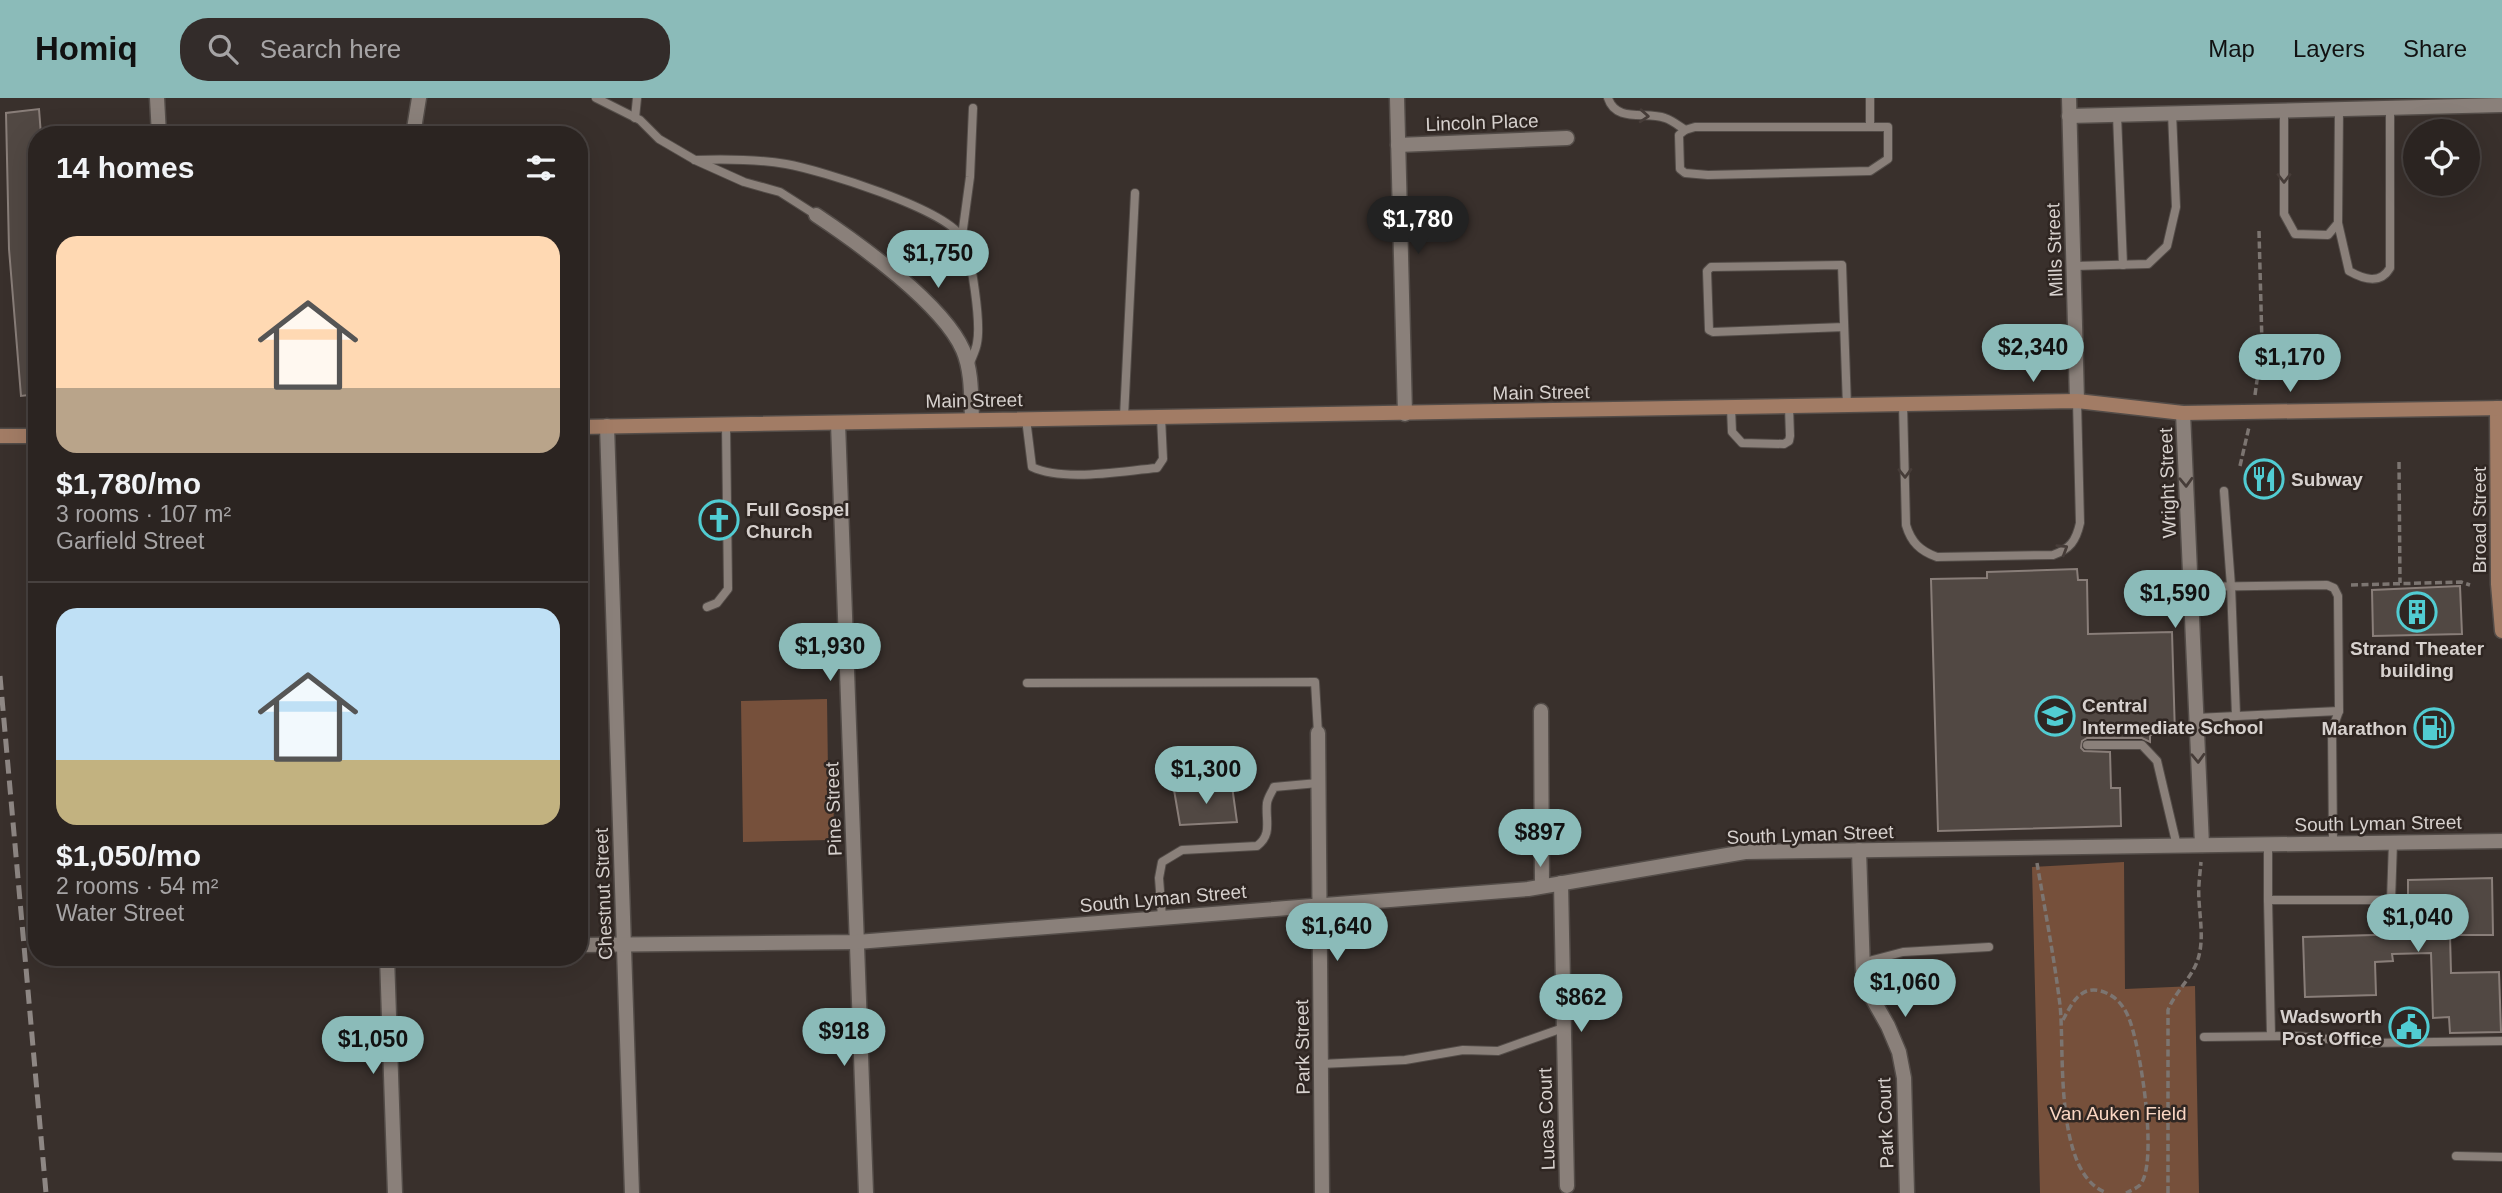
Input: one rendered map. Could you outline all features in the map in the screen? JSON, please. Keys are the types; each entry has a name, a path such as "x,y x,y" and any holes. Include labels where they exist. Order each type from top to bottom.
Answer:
{"main road":[{"name":"Main Street","path":"588,427 2077,401 2183,413 2499,408"},
{"name":"Broad Street","path":"2499,408 2498,584 2502,631"},
{"path":"0,436 28,436"}],"street":[{"path":"157,98 159,126"},
{"path":"414,126 419,98"},
{"path":"1397,98 1405,414"},
{"name":"Mills Street","path":"2069,98 2077,401"},
{"path":"2069,116 2284,110 2331,105 2390,108 2502,105"},
{"name":"Lincoln Place","path":"1398,145 1567,138"},
{"path":"816,215 882,263 954,332 964,351 968,368 972,419"},
{"name":"Wright Street","path":"2183,413 2202,845"},
{"name":"Pine Street","path":"838,423 866,1193"},
{"name":"Chestnut Street","path":"607,426 632,1193"},
{"path":"1541,711 1542,887"},
{"name":"Park Street","path":"1318,733 1322,1193"},
{"name":"South Lyman Street","path":"588,945 857,942 1320,905 1542,887 1745,852 2502,841"},
{"name":"Park Court","path":"1859,850 1861,963 1871,996 1899,1052 1904,1077 1907,1193"},
{"name":"Lucas Court","path":"1561,883 1567,1186"},
{"path":"387,966 395,1193"}],"lane":[{"path":"596,98 635,118 659,139 695,160 744,181 780,191 816,215"},
{"path":"635,118 637,98"},
{"path":"1608,98 1623,114 1664,117 1685,130"},
{"path":"1870,98 1870,127"},
{"path":"2331,105 2338,223 2349,271 2369,279 2385,276 2390,268 2390,108"},
{"path":"968,368 978,342 974,279 962,236 970,177 973,108"},
{"path":"2284,110 2284,214 2295,234 2328,235 2338,223"},
{"path":"2074,266 2148,264 2167,246 2176,207 2172,113"},
{"path":"2117,115 2123,265"},
{"path":"1711,127 1870,127 1888,127 1888,159 1870,171 1708,175 1685,173 1680,169 1679,135 1685,130 1711,127"},
{"path":"695,160 741,159 788,164 881,192 936,215 962,236"},
{"path":"1124,417 1135,193"},
{"path":"1844,327 1713,332 1709,330 1707,271 1711,267 1842,265 1847,405"},
{"path":"1903,405 1906,525 1909,536 1916,545 1924,552 1937,557 2053,555 2066,550 2076,539 2080,523 2077,401"},
{"path":"1731,408 1732,432 1742,443 1784,444 1789,441 1790,436 1789,407"},
{"path":"1026,419 1032,467 1044,473 1069,474 1157,468 1163,459 1161,417"},
{"path":"707,607 717,603 728,589 726,425"},
{"path":"2224,491 2236,715"},
{"path":"2190,587 2327,585 2334,588 2338,596 2339,711 2332,730 2333,843"},
{"path":"1027,683 1315,682 1318,733"},
{"path":"2196,718 2339,711"},
{"path":"2087,745 2142,745 2157,761 2177,846"},
{"path":"1162,917 1159,878 1162,862 1182,850 1257,846 1265,841 1268,833 1267,801 1274,787 1318,783"},
{"path":"2268,900 2391,900 2393,842"},
{"path":"2268,844 2271,1036"},
{"path":"1861,963 1903,952 1989,947"},
{"path":"1321,1064 1405,1060 1463,1049 1497,1051 1563,1027"},
{"path":"2204,1037 2296,1036 2368,1043 2502,1041"},
{"path":"2456,1156 2502,1157"}],"path":[{"path":"2240,466 2259,375 2262,344 2259,231"},
{"path":"2399,462 2400,583"},
{"path":"2351,585 2470,584"},
{"path":"2168,1193 2168,1010 2174,996 2198,961 2202,942 2199,896 2202,845"},
{"path":"2034,847 2062,1022 2064,1111 2071,1140 2089,1181 2107,1193"},
{"path":"2062,1022 2075,999 2085,991 2096,990 2118,999 2128,1015 2142,1067 2147,1139 2145,1173 2140,1185 2126,1193"}],"green space":[{"path":"827,699 828,772 833,773 834,836 829,837 829,840 743,842 741,701"},
{"name":"Van Auken Field","path":"2124,862 2125,989 2195,986 2199,1193 2040,1193 2032,867"}],"building":[{"path":"39,109 40,126 28,126 28,395 21,396 9,249 6,113"},
{"name":"Central Intermediate School","path":"2077,569 2078,580 2087,580 2088,634 2172,632 2175,735 2150,735 2150,742 2142,738 2087,738 2082,741 2081,748 2084,751 2110,752 2111,788 2120,788 2121,826 1938,831 1931,579 1987,578 1987,572"},
{"name":"Strand Theater building","path":"2460,586 2462,634 2373,636 2372,590"},
{"path":"1232,786 1237,822 1180,825 1174,790"},
{"name":"Wadsworth Post Office","path":"2492,878 2493,935 2450,935 2451,973 2499,972 2501,1032 2450,1033 2449,1017 2433,1018 2431,953 2392,954 2393,961 2375,962 2376,995 2305,997 2303,937 2408,934 2408,880"}],"railway":[{"path":"0,676 46,1193"}],"place":[{"name":"Subway","path":"2264,479"},
{"name":"Full Gospel Church","path":"719,520"},
{"name":"Strand Theater building","path":"2417,612"},
{"name":"Central Intermediate School","path":"2055,716"},
{"name":"Marathon","path":"2434,728"},
{"name":"Wadsworth Post Office","path":"2409,1027"}]}
